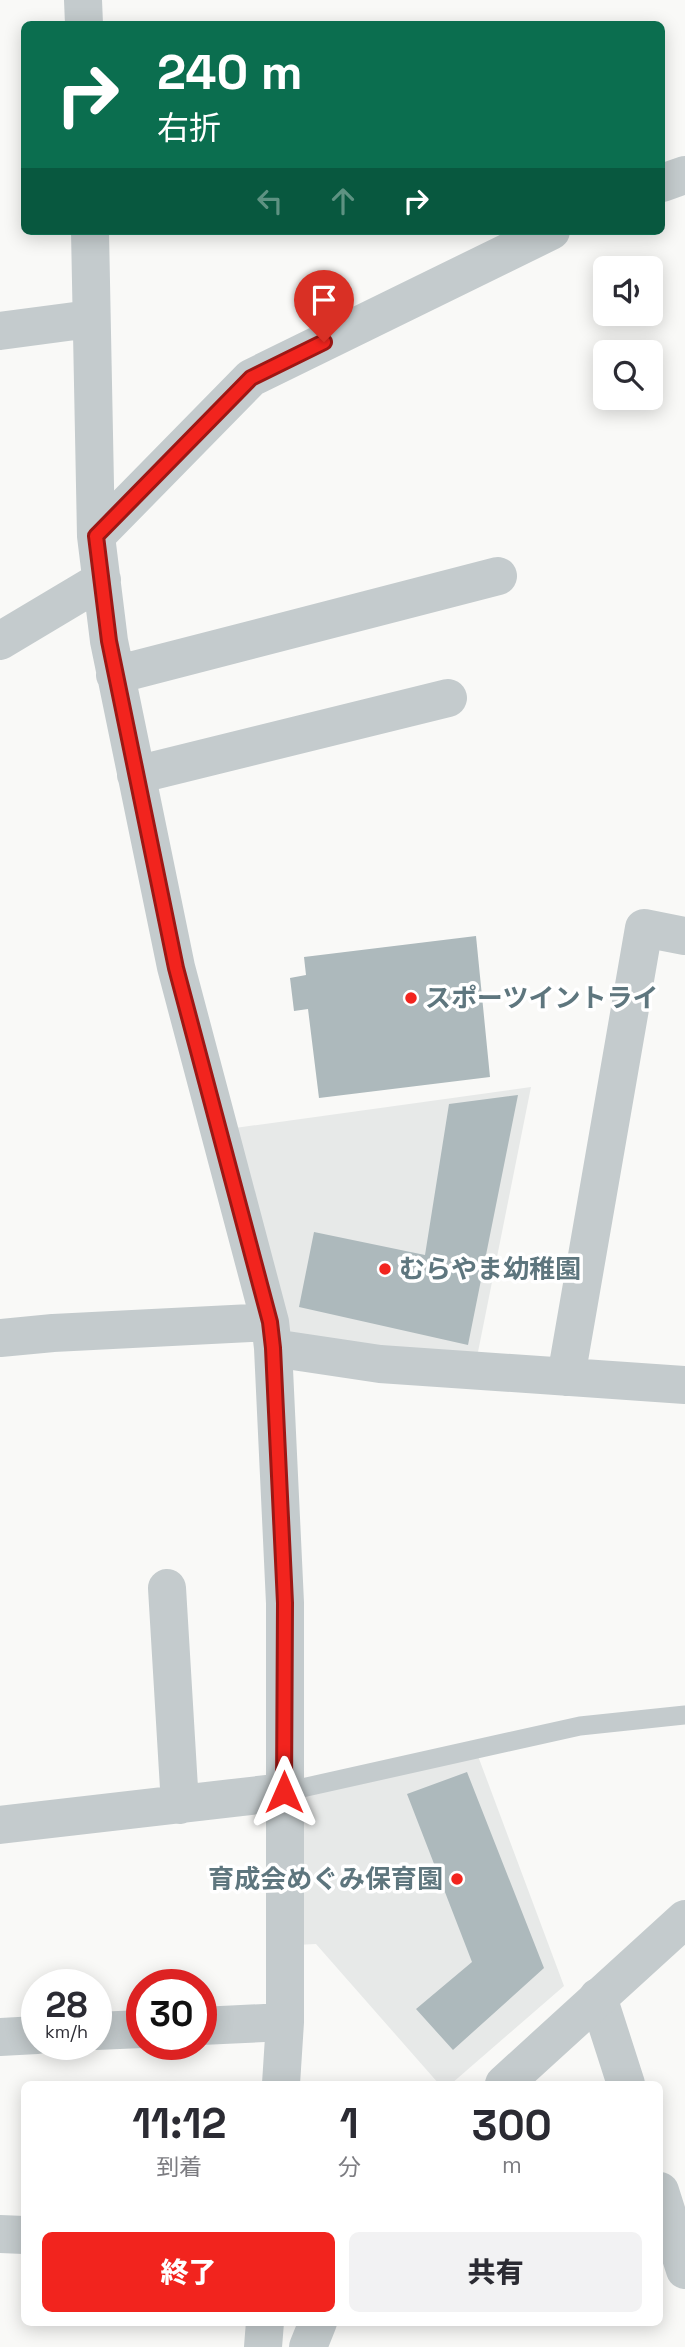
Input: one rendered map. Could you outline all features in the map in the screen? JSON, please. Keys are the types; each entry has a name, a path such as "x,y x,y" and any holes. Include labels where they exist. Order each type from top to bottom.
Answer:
{"street":[{"path":"83,0 84,21"},
{"path":"665,183 685,175"},
{"path":"90,235 96,536 109,641 176,968 272,1335 285,1603 285,2022 281,2081"},
{"path":"96,536 251,378 543,235"},
{"path":"0,331 90,319"},
{"path":"115,675 498,576"},
{"path":"0,641 102,580"},
{"path":"136,775 447,698"},
{"path":"566,1377 644,928 685,936"},
{"path":"0,1338 53,1333 272,1335 380,1364 685,1385"},
{"path":"167,1588 180,1805"},
{"path":"0,1825 284,1792"},
{"path":"507,2081 685,1919"},
{"path":"598,1997 625,2081"},
{"path":"217,2025 285,2022"},
{"path":"0,2038 21,2036"},
{"path":"663,2200 685,2270"},
{"path":"0,2234 21,2235"},
{"path":"263,2347 265,2326"},
{"path":"308,2347 316,2326"}],"lane":[{"path":"284,1792 580,1726 685,1715"}],"shaded area":[{"path":"531,1087 476,1362 285,1335 228,1129"},
{"path":"478,1756 564,1986 454,2081 436,2081 316,1944 295,1945 293,1799"}],"building":[{"path":"476,936 490,1077 319,1098 308,1009 294,1011 290,978 306,975 304,957"},
{"path":"518,1095 468,1345 299,1307 314,1232 425,1255 449,1104"},
{"path":"467,1772 544,1968 453,2050 416,2009 472,1962 407,1794"}],"place":[{"name":"スポーツイントライ","path":"411,998"},
{"name":"むらやま幼稚園","path":"385,1269"},
{"name":"育成会めぐみ保育園","path":"457,1879"}],"route":[{"path":"284,1792 285,1603 270,1322 176,968 109,641 96,536 251,378 324,342"}]}
